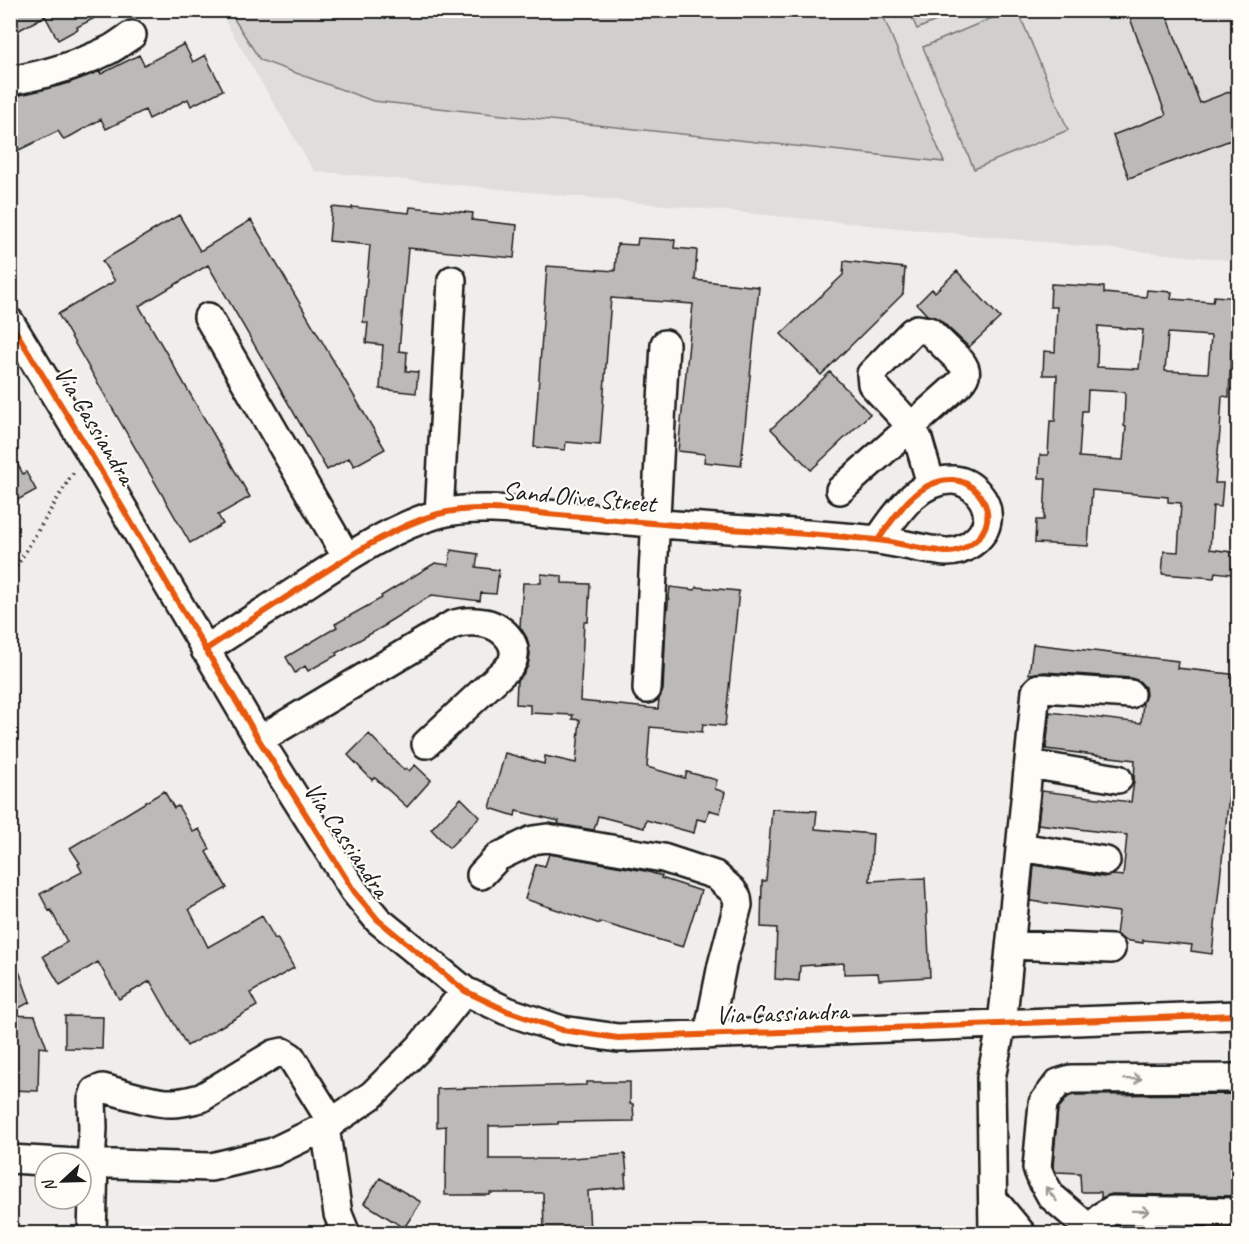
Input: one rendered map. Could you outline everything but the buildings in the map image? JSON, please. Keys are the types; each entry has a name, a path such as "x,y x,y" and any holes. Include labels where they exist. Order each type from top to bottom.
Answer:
{"street":[{"path":"10,81 55,71 88,59 111,49 132,35"},
{"path":"439,514 452,280"},
{"path":"208,317 346,558"},
{"name":"Via Cassiandra","path":"10,322 88,449 259,741 354,891 378,920 465,992 507,1011 562,1030 618,1038 1239,1015"},
{"path":"647,689 665,344"},
{"path":"840,490 911,426 918,439 931,484 900,510 878,540"},
{"name":"Sand Olive Street","path":"205,650 346,558 406,527 439,514 475,509 505,510 655,524 878,540 947,552 966,548 980,535 987,522 986,507 981,495 959,480 946,480 931,484"},
{"path":"259,741 452,625 469,621 487,623 500,629 512,643 515,652 514,660 426,744"},
{"path":"993,1233 991,1078 1002,1023 1036,691 1039,688 1130,694"},
{"path":"1029,764 1118,779"},
{"path":"481,875 498,857 533,840 547,838 663,858 715,875 732,890 737,897 738,905 722,965 708,1035"},
{"path":"1020,847 1106,861"},
{"path":"1011,945 1111,949"},
{"path":"93,1164 212,1167 273,1152 329,1125 372,1095 420,1047 465,992"},
{"path":"89,1151 93,1128 92,1100 95,1091 103,1088 167,1103 189,1101 201,1098 274,1054 283,1052 291,1057 329,1125 338,1214 346,1233"},
{"path":"1239,1078 1071,1079 1058,1083 1042,1103 1038,1168 1051,1196 1092,1232 1102,1216 1112,1210 1239,1212"},
{"path":"10,1159 33,1161"},
{"path":"993,1199 1022,1233"},
{"path":"90,1211 92,1233"}],"path":[{"path":"10,577 88,449"}],"shaded area":[{"path":"1011,10 1018,11 1068,130 974,169 923,47"},
{"path":"219,11 1238,11 1238,261 314,171"},
{"path":"229,11 881,11 944,162 373,101 260,60"},
{"path":"909,11 960,11 917,29"}],"cycle path":[{"path":"10,322 88,449 259,740 354,891 378,920 465,991 507,1011 562,1030 618,1038 1238,1015"},
{"path":"205,650 374,542 422,519 451,511 507,510 849,537 952,552 971,544 982,534 987,521 986,506 978,493 967,484 953,480 940,481 929,485 909,500 878,540"}]}
